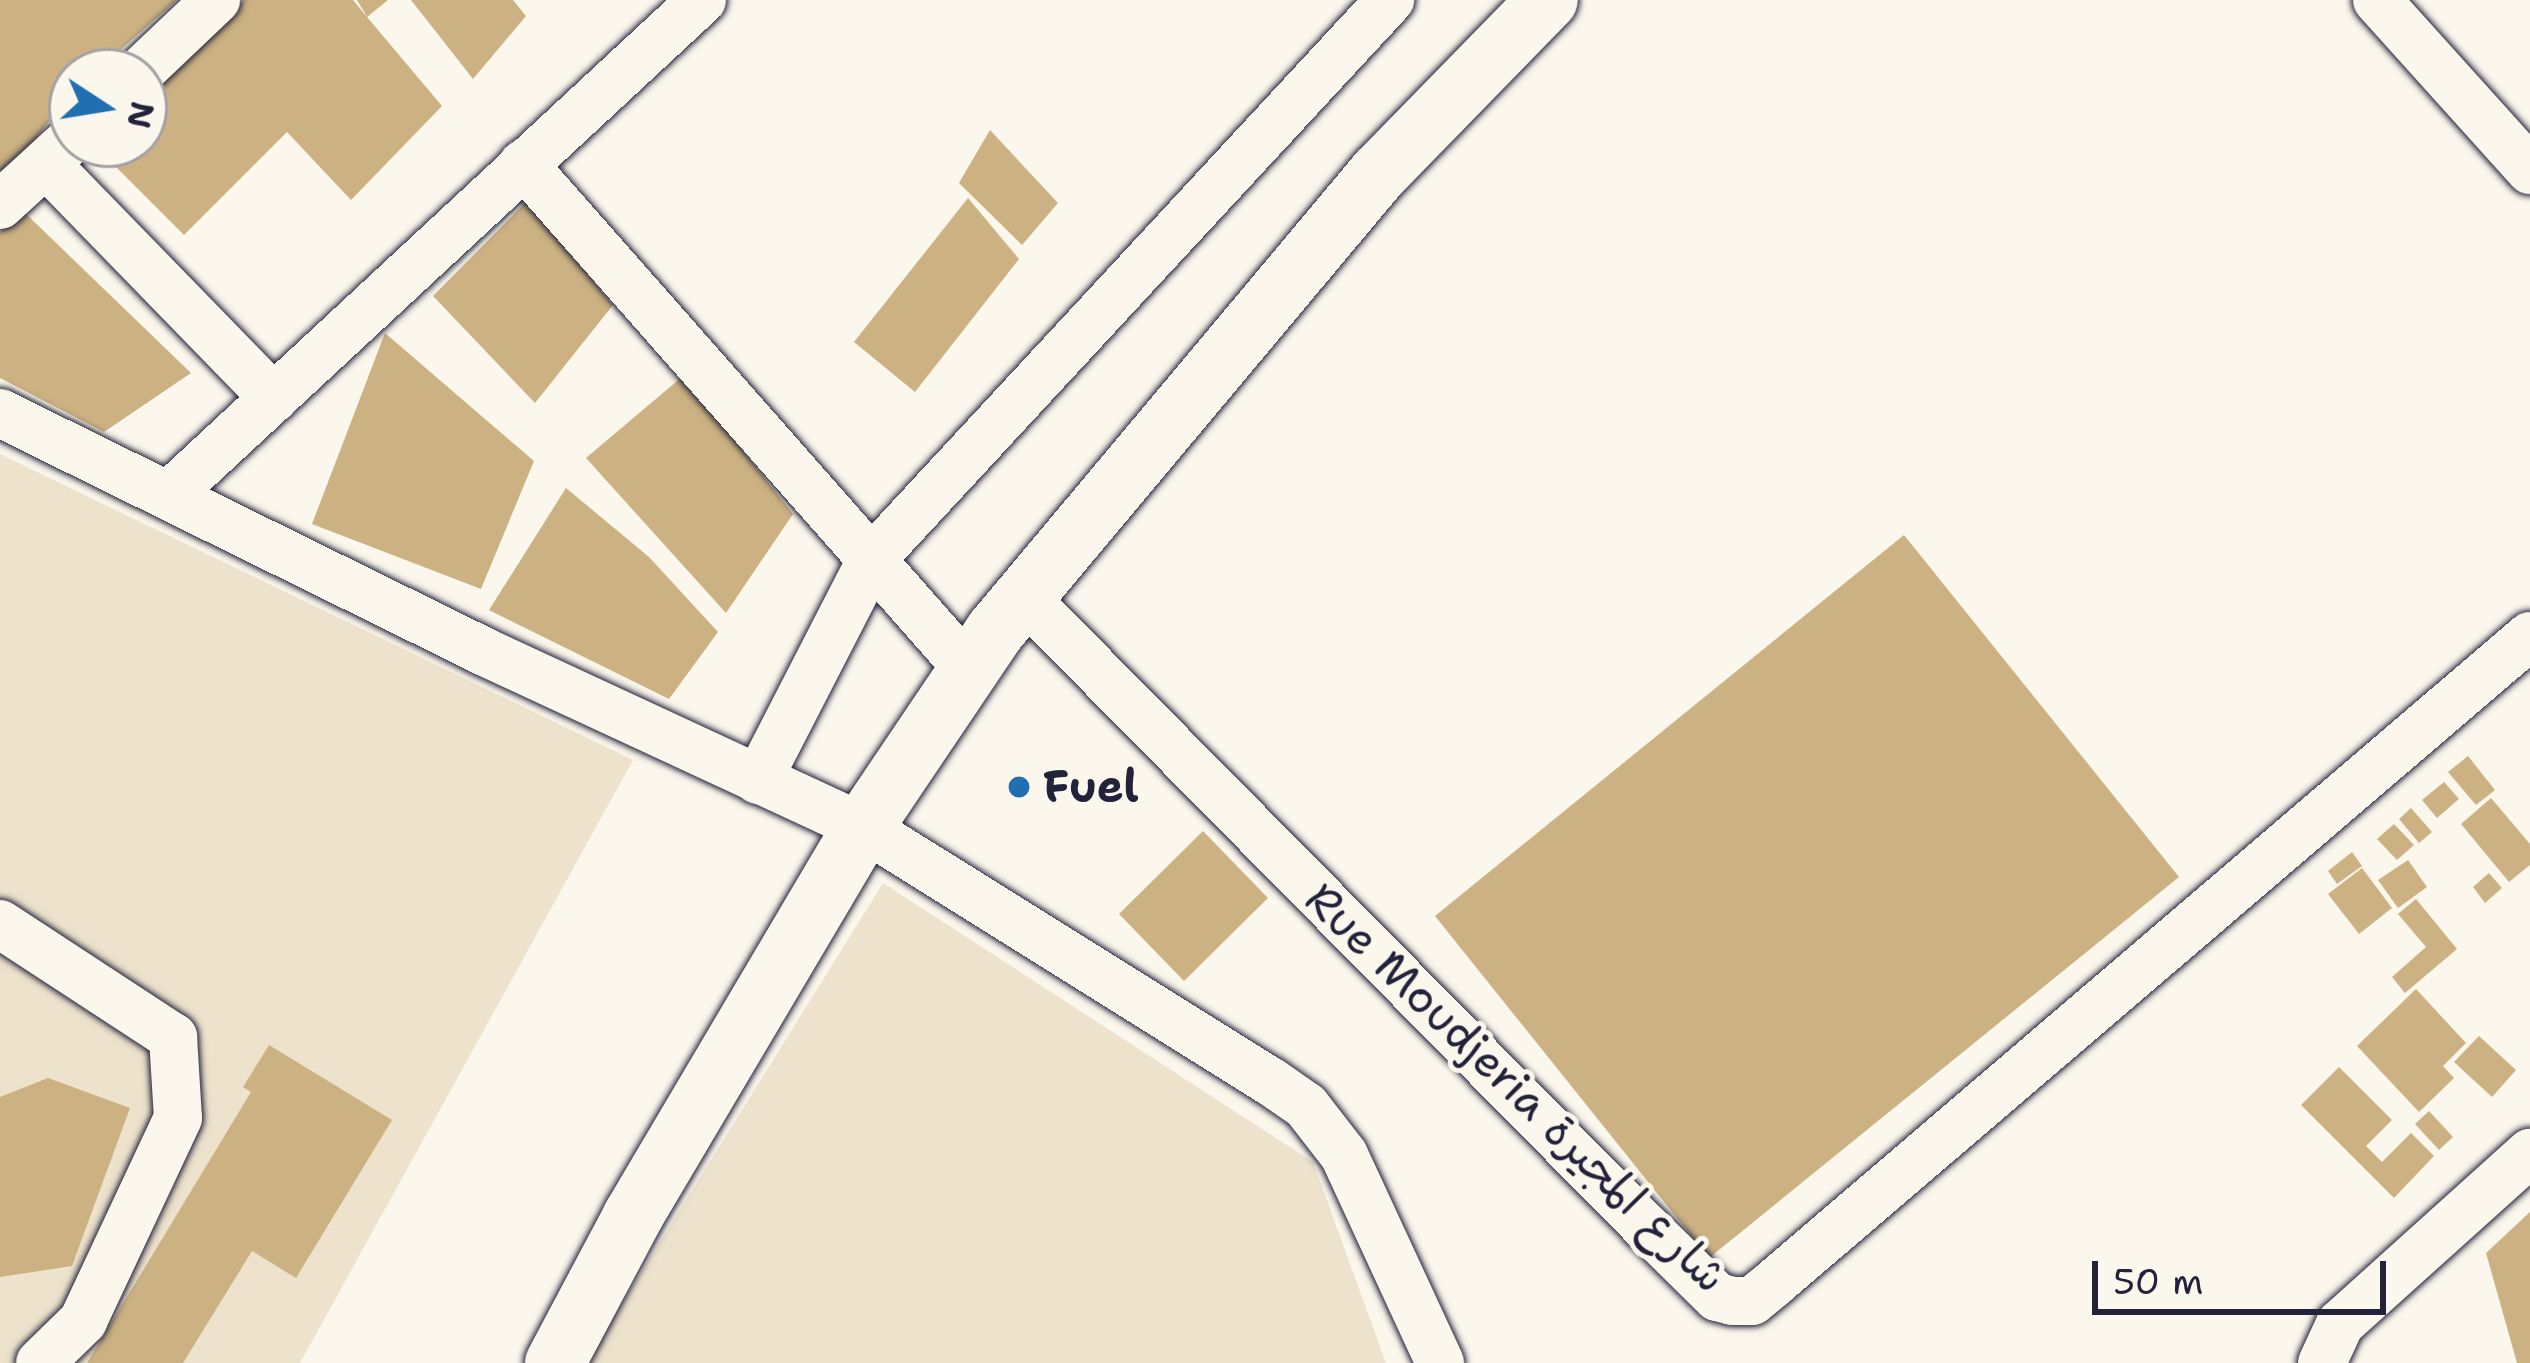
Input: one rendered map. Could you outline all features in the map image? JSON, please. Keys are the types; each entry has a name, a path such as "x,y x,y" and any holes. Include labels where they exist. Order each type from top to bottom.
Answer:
{"main road":[{"path":"555,1363 643,1198 863,827 1022,596 1378,174 1548,0"}],"street":[{"path":"165,48 216,0"},
{"path":"170,494 702,0"},
{"path":"758,780 871,560 1390,0"},
{"path":"2377,0 2530,170"},
{"path":"523,164 969,670"},
{"path":"26,179 274,398"},
{"path":"0,413 483,651 863,827 1306,1106 1344,1155 1440,1363"},
{"name":"Rue Moudjeria شارع المجيرة","path":"1022,596 1645,1226 1717,1297 1733,1301 1752,1301 1774,1283 2530,636"},
{"path":"0,924 173,1037 178,1118 83,1321 40,1363"},
{"path":"2321,1363 2341,1324 2530,1154"}],"shaded area":[{"path":"0,454 633,760 300,1363 0,1363"},
{"path":"883,883 1313,1162 1386,1363 585,1363"}],"building":[{"path":"0,0 177,0 122,48 48,48 48,122 8,175 0,170"},
{"path":"244,0 353,0 442,106 351,200 287,132 184,235 117,168 168,168 168,74"},
{"path":"357,0 388,0 367,17"},
{"path":"411,0 513,0 526,16 473,79"},
{"path":"990,130 1058,203 1022,245 959,183"},
{"path":"968,198 1019,259 915,392 854,342"},
{"path":"527,201 613,305 535,403 433,296"},
{"path":"23,211 191,373 104,432 0,378 0,232"},
{"path":"385,333 534,461 481,589 312,524"},
{"path":"683,376 793,514 726,613 586,458"},
{"path":"566,488 649,557 718,632 669,699 489,610"},
{"path":"1904,535 2179,877 1709,1258 1435,916"},
{"path":"2468,756 2495,790 2476,805 2448,772"},
{"path":"2444,782 2459,799 2437,818 2422,800"},
{"path":"2491,798 2530,844 2530,865 2509,882 2461,824"},
{"path":"2411,808 2432,832 2419,843 2399,819"},
{"path":"2394,824 2414,845 2397,860 2377,839"},
{"path":"1203,831 1268,898 1184,981 1119,914"},
{"path":"2352,852 2362,866 2337,884 2328,871"},
{"path":"2408,860 2427,887 2398,908 2378,880"},
{"path":"2362,868 2392,908 2359,934 2328,894"},
{"path":"2489,873 2502,888 2485,903 2473,887"},
{"path":"2416,899 2457,949 2405,993 2392,977 2426,947 2398,914"},
{"path":"2416,989 2466,1043 2443,1066 2454,1078 2419,1112 2357,1046"},
{"path":"2479,1036 2516,1070 2492,1097 2454,1062"},
{"path":"269,1045 392,1120 296,1278 252,1251 183,1363 87,1363 251,1092 243,1087"},
{"path":"2339,1067 2392,1120 2366,1146 2382,1162 2411,1133 2434,1156 2394,1198 2301,1105"},
{"path":"48,1078 130,1108 72,1266 0,1277 0,1097"},
{"path":"2429,1111 2453,1137 2439,1150 2415,1124"},
{"path":"2530,1212 2530,1363 2517,1363 2486,1253"}],"place":[{"name":"Fuel","path":"1019,787"}]}
